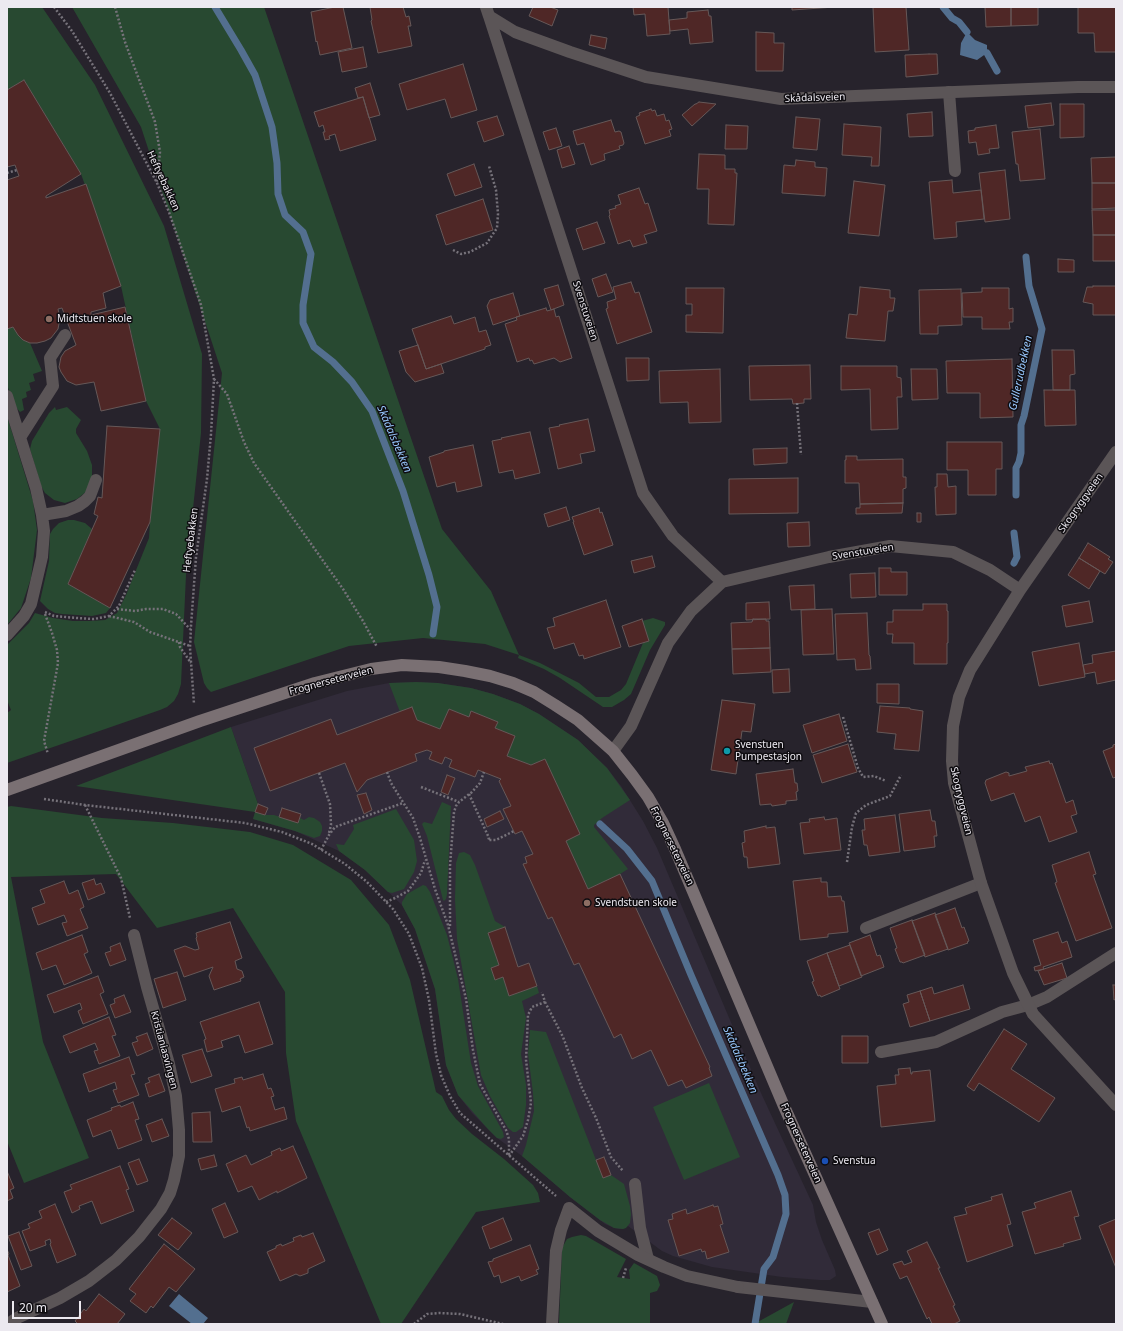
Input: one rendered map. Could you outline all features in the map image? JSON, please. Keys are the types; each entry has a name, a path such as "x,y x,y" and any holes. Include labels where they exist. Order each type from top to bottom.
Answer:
{"main road":[{"name":"Frognerseterveien","path":"7,790 200,721 315,683 372,669 402,665 439,667 490,676 513,683 534,692 578,720 613,752 632,775 663,823 783,1104 882,1324"}],"street":[{"name":"Skådalsveien","path":"488,11 516,32 646,77 781,99 1078,87 1116,87"},
{"name":"Svenstuveien","path":"488,11 643,493 673,536 722,582 823,559 890,546 953,552 990,570 1020,590"},
{"path":"949,92 956,171"},
{"path":"21,436 53,386 50,358 65,335"},
{"path":"7,396 21,436 36,488 44,531 42,557 31,604 24,616 7,635"},
{"name":"Skogryggveien","path":"1116,452 1020,590 970,670 959,697 952,726 952,762 954,783 982,883 1013,973 1033,1014 1116,1106"},
{"path":"42,515 66,511 78,506 90,496 96,480"},
{"path":"613,752 631,726 668,643 691,611 722,582"},
{"path":"866,928 982,883"},
{"name":"Kristianiasvingen","path":"8,1324 17,1318 60,1298 89,1281 116,1260 139,1237 161,1209 170,1193 179,1156 179,1130 176,1096 169,1064 134,935"},
{"path":"881,1052 936,1042 1002,1012 1028,1005 1047,996 1116,953"},
{"path":"635,1184 640,1228 648,1259"},
{"path":"552,1324 556,1251 561,1230 569,1208 598,1230 648,1259 687,1276 738,1287 872,1302"}],"path":[{"name":"Heftyebakken","path":"54,7 72,31 110,93 157,182 174,225 201,305 214,379 211,434 206,486 196,557 191,629 190,646 194,704"},
{"path":"115,7 125,42 155,122 160,152 157,182"},
{"path":"453,250 461,254 470,252 487,243 497,228 498,214 496,190 489,166"},
{"path":"7,173 17,170"},
{"path":"214,379 227,394 244,442 254,463 343,589 363,621 377,648"},
{"path":"797,404 801,455"},
{"path":"109,616 117,609 136,570"},
{"path":"117,609 135,611 146,609 163,609 176,614 191,629"},
{"path":"48,754 44,741 58,663 54,639 44,612 54,616 77,618 94,619 109,616 134,622 150,632 190,646"},
{"path":"179,642 180,647 191,663"},
{"path":"843,717 858,768 863,777 874,776 886,781"},
{"path":"386,772 391,783 413,818 434,889 450,931 466,999 473,1050 480,1084 506,1130 509,1139 509,1156"},
{"path":"450,931 452,819 456,806 480,782 484,772"},
{"path":"319,773 330,804 332,825 329,835"},
{"path":"847,862 852,827 856,813 866,805 890,796 901,775"},
{"path":"421,787 459,802"},
{"path":"469,794 490,838 488,840 496,840 514,831"},
{"path":"44,799 245,823 282,832 312,844 345,864 367,882 393,909 409,934 422,968 429,1000 436,1054 441,1075 450,1096 460,1113 569,1208"},
{"path":"321,850 335,827 403,803"},
{"path":"85,805 121,878 134,935"},
{"path":"386,902 408,890 421,873 426,860"},
{"path":"542,992 545,1002 563,1037 582,1088 596,1118 611,1157 635,1184"},
{"path":"509,1156 523,1136 531,1103 526,1060 528,1015 532,1007 545,1002"},
{"path":"414,1324 427,1314 440,1313 460,1314 503,1324"}],"shaded area":[{"name":"Svendstuen skole","path":"389,683 438,683 471,688 520,704 539,714 578,740 607,768 621,786 643,821 657,848 761,1093 813,1205 816,1222 836,1276 830,1280 782,1277 712,1267 673,1256 662,1251 628,1226 623,1229 619,1229 605,1224 570,1197 522,1156 497,1138 472,1113 458,1095 446,1065 435,989 415,929 402,905 365,870 339,851 295,831 253,819 258,804 231,727 347,691"}],"green space":[{"path":"7,7 42,7 95,85 164,226 202,354 201,433 186,575 181,684 178,694 174,701 167,707 160,710 7,763 7,713 11,710 7,700 7,645 29,623 35,613 73,621 90,621 105,620 117,613 126,595 149,538 160,429 146,401 121,286 81,174 24,80 7,90"},
{"path":"72,7 264,7 442,529 491,591 519,655 485,644 423,638 349,646 211,692 207,688 204,683 194,642 222,373 141,127"},
{"path":"13,327 23,340 30,343 42,371 33,374 35,381 29,383 31,390 26,392 27,397 22,399 24,410 20,412 15,406 7,385 7,329"},
{"path":"55,407 56,410 67,407 81,420 76,429 76,433 87,451 92,465 92,479 87,491 77,499 65,503 54,500 45,493 41,486 30,449 32,441 49,413"},
{"path":"7,416 33,501 37,530 31,578 21,608 7,625"},
{"path":"68,520 85,523 92,529 68,584 110,608 106,613 92,616 55,613 48,609 40,601 49,561 50,534 59,523"},
{"path":"653,618 665,622 665,625 650,650 631,694 612,707 603,707 560,678 544,669 518,658 519,655 540,663 579,683 596,697 609,697 621,690 626,684 643,643 649,641 642,621"},
{"path":"389,683 438,683 471,688 493,694 520,704 539,714 578,740 607,768 630,800 594,825 594,827 628,869 588,889 531,765 507,756 515,736 495,728 497,722 471,711 469,717 449,709 440,729 417,720 412,707 400,712"},
{"path":"231,727 258,804 255,812 76,786"},
{"path":"442,802 451,806 447,894 444,901 427,836 422,824 424,822 432,824"},
{"path":"11,806 102,818 173,823 250,832 293,845 351,880 389,925 410,980 436,1092 442,1096 449,1110 456,1119 533,1185 538,1193 540,1202 476,1212 401,1324 381,1324 296,1121 286,1053 285,992 233,908 157,928 116,874 11,877 43,1042 89,1158 24,1183 7,1141 7,807"},
{"path":"396,809 414,840 417,861 414,872 404,889 392,893 388,892 365,870 339,851 336,844 344,845 354,829 353,825"},
{"path":"255,812 265,815 274,815 298,823 300,818 304,820 309,817 314,818 320,822 322,831 320,836 314,838 253,819"},
{"path":"464,852 470,855 475,865 495,921 505,927 488,934 499,965 491,968 495,979 503,977 509,996 537,986 539,993 522,1001 526,1018 521,1054 526,1085 526,1105 523,1127 516,1132 513,1132 508,1128 490,1096 481,1075 457,939 455,899 456,863 459,853"},
{"path":"423,885 426,886 430,892 447,935 458,979 471,1063 478,1086 503,1132 504,1137 501,1139 497,1138 487,1128 458,1095 446,1065 435,989 415,929 402,905 402,902 407,894"},
{"path":"530,1030 546,1032 603,1178 611,1175 624,1184 631,1214 630,1223 626,1228 614,1228 600,1220 570,1197 522,1156 534,1111 528,1054"},
{"path":"709,1083 740,1157 684,1180 653,1107"},
{"path":"581,1235 586,1236 626,1259 617,1277 630,1279 629,1270 634,1263 657,1276 660,1285 657,1291 650,1293 650,1324 559,1324 562,1248 567,1239"},
{"path":"794,1302 786,1324 754,1324"}],"water":[{"path":"967,32 975,40 987,45 987,53 977,60 960,55 961,43"},
{"path":"179,1294 208,1318 203,1324 192,1324 169,1306"}],"building":[{"path":"335,7 343,7 352,48 320,55 317,41 316,42 311,12"},
{"path":"370,7 403,7 406,17 409,16 411,26 408,26 412,46 378,53 371,21"},
{"path":"533,7 550,7 558,10 552,26 529,16"},
{"path":"633,7 668,7 670,34 647,36 645,14 634,15"},
{"path":"792,7 835,7 792,10"},
{"path":"873,7 906,7 909,50 875,52"},
{"path":"985,7 1011,7 1011,26 986,27"},
{"path":"1011,7 1038,7 1038,25 1011,26"},
{"path":"1078,7 1116,7 1116,52 1095,52 1094,33 1078,33"},
{"path":"708,10 709,16 711,16 713,42 690,44 688,29 670,31 669,20 687,18 687,12"},
{"path":"756,32 774,33 774,43 784,43 783,71 756,71"},
{"path":"591,35 607,38 605,49 589,45"},
{"path":"363,47 367,67 342,72 338,52"},
{"path":"937,54 938,74 906,77 905,55"},
{"path":"463,64 477,110 451,118 445,99 407,110 399,84"},
{"path":"24,80 81,174 46,196 46,198 86,184 121,286 103,293 106,308 91,312 91,315 125,307 146,401 101,411 94,382 76,385 67,381 59,367 61,357 65,351 76,345 62,308 58,309 60,318 58,329 51,338 45,341 30,343 23,340 13,327 7,329 7,180 19,176 15,165 7,167 7,90"},
{"path":"370,83 380,115 369,118 363,97 358,98 355,88"},
{"path":"363,97 376,140 340,151 335,134 329,136 330,139 325,140 323,125 319,127 314,112"},
{"path":"699,102 716,104 692,126 682,115"},
{"path":"1051,103 1054,125 1028,128 1025,106"},
{"path":"1060,104 1084,104 1084,137 1060,138"},
{"path":"651,109 652,111 655,110 657,116 664,114 666,121 669,120 672,129 669,130 671,136 645,144 636,117 640,115 639,113"},
{"path":"932,112 933,136 909,137 907,114"},
{"path":"497,116 504,135 484,142 477,122"},
{"path":"796,117 820,119 817,150 793,148"},
{"path":"611,120 615,132 621,132 624,143 623,145 619,146 620,149 604,154 605,160 591,165 584,143 577,145 573,131"},
{"path":"844,124 881,127 879,166 871,166 872,157 842,155"},
{"path":"726,125 748,126 747,149 725,149"},
{"path":"996,125 999,148 989,149 990,153 978,155 976,142 969,143 968,131 975,130 975,128"},
{"path":"556,128 562,146 549,150 543,132"},
{"path":"1040,129 1045,179 1020,181 1018,164 1016,164 1012,132"},
{"path":"569,146 575,164 562,168 557,150"},
{"path":"699,154 725,155 725,169 735,169 735,173 737,173 734,225 708,224 709,189 697,189"},
{"path":"1116,157 1116,183 1092,183 1091,158"},
{"path":"796,160 815,162 815,167 827,168 825,196 782,193 784,165 795,166"},
{"path":"474,164 482,187 455,196 447,174"},
{"path":"1005,170 1010,219 985,222 979,173"},
{"path":"952,180 953,193 981,190 984,219 956,222 957,237 934,239 929,182"},
{"path":"854,181 885,185 879,236 848,233"},
{"path":"1092,183 1116,183 1116,208 1092,209"},
{"path":"639,188 645,204 648,203 657,231 644,235 647,243 633,247 630,240 618,244 609,216 609,210 616,208 615,206 621,204 618,195"},
{"path":"483,199 493,230 446,245 436,215"},
{"path":"1092,210 1116,210 1116,235 1093,235"},
{"path":"597,222 605,243 583,250 576,229"},
{"path":"1093,235 1116,235 1116,261 1093,261"},
{"path":"1058,259 1074,260 1074,272 1058,272"},
{"path":"606,274 613,292 598,297 592,279"},
{"path":"631,282 635,293 639,292 652,332 617,344 606,309 608,308 607,302 616,299 613,287"},
{"path":"558,285 564,305 551,310 544,289"},
{"path":"1116,286 1116,315 1093,315 1093,304 1083,302 1087,287"},
{"path":"860,287 890,290 890,298 895,298 893,311 888,311 885,341 846,338 849,314 857,315"},
{"path":"686,288 724,288 723,333 686,332 686,315 692,315 692,304 686,304"},
{"path":"982,288 1009,288 1009,309 1013,308 1013,322 1009,322 1010,329 982,329 982,317 963,317 962,293 982,292"},
{"path":"961,289 962,325 938,326 938,334 920,334 919,290"},
{"path":"513,293 520,316 493,325 487,306 490,300"},
{"path":"546,308 547,311 554,309 556,317 559,316 572,358 560,362 554,358 534,364 529,358 517,362 505,324 517,320 516,317"},
{"path":"451,316 454,324 475,317 479,332 486,330 491,345 485,347 485,349 426,369 412,329"},
{"path":"418,345 426,369 441,364 444,373 415,382 406,372 399,351"},
{"path":"1052,350 1074,350 1075,374 1070,375 1070,390 1053,390"},
{"path":"626,358 649,358 649,380 627,381"},
{"path":"1012,359 1013,417 980,418 980,393 947,393 946,361"},
{"path":"810,365 811,399 804,399 804,403 793,404 792,399 750,400 749,366"},
{"path":"841,366 897,366 897,377 901,378 902,397 897,397 898,429 871,430 870,389 841,390"},
{"path":"720,369 721,422 689,423 688,402 660,403 659,371"},
{"path":"911,369 937,369 938,399 912,400"},
{"path":"1044,390 1075,390 1076,425 1045,426"},
{"path":"588,419 595,451 580,454 582,463 558,469 549,428"},
{"path":"107,426 160,429 150,522 110,608 68,584 98,516 94,514 98,497 102,498"},
{"path":"530,432 540,473 515,479 513,470 499,473 492,441"},
{"path":"947,442 1002,442 1002,469 996,469 996,495 968,495 968,470 947,470"},
{"path":"473,445 482,486 457,492 455,482 437,487 429,457 444,451"},
{"path":"787,448 787,463 754,465 753,449"},
{"path":"846,456 857,456 857,460 903,459 903,477 906,477 906,488 903,489 903,503 860,504 859,483 845,483"},
{"path":"937,474 947,474 948,487 956,486 956,514 936,515 935,487 937,487"},
{"path":"798,478 798,513 729,514 729,479"},
{"path":"903,503 902,513 856,514 856,508 860,508 860,504"},
{"path":"566,507 570,520 548,527 544,514"},
{"path":"599,508 600,513 602,512 613,545 584,555 572,517"},
{"path":"917,513 921,513 921,522 917,522"},
{"path":"809,522 810,546 788,547 787,523"},
{"path":"1088,543 1110,557 1108,559 1113,562 1105,574 1079,558"},
{"path":"652,556 655,567 634,573 631,561"},
{"path":"1079,558 1100,571 1089,589 1068,575"},
{"path":"879,568 891,568 891,572 907,572 907,595 879,595"},
{"path":"875,573 876,597 851,598 850,574"},
{"path":"814,585 815,609 791,610 789,586"},
{"path":"606,600 621,647 584,659 583,655 579,656 574,643 554,649 547,628 555,626 553,618"},
{"path":"1089,601 1093,622 1066,627 1062,606"},
{"path":"769,602 770,619 746,620 746,603"},
{"path":"923,604 947,604 947,664 914,664 914,643 892,643 893,634 887,634 887,622 893,622 893,610 923,610"},
{"path":"832,609 834,654 803,655 801,610"},
{"path":"867,613 871,669 856,670 855,659 837,660 835,614"},
{"path":"642,619 649,641 629,647 622,626"},
{"path":"753,619 766,619 766,621 769,621 770,648 732,649 731,623 752,622"},
{"path":"1079,643 1085,677 1039,686 1032,652"},
{"path":"770,648 771,672 733,674 732,649"},
{"path":"1116,651 1116,680 1097,684 1095,672 1085,674 1083,665 1093,663 1092,655"},
{"path":"789,669 790,692 773,693 772,670"},
{"path":"877,684 899,684 899,704 877,703"},
{"name":"Svenstuen Pumpestasjon","path":"722,700 755,704 751,732 742,731 736,774 711,770"},
{"path":"880,706 910,708 923,711 919,751 894,749 896,734 877,732"},
{"name":"Svendstuen skole","path":"412,707 417,720 440,729 449,709 469,717 471,711 498,722 495,728 515,736 507,756 531,765 545,759 580,834 566,841 588,889 620,874 710,1067 712,1076 686,1088 682,1080 668,1086 651,1050 632,1059 621,1034 614,1038 579,963 574,965 552,917 548,919 523,864 527,863 525,857 533,854 522,831 515,834 503,809 511,806 499,781 501,779 478,770 475,777 449,767 452,760 445,757 442,764 429,759 432,752 427,750 415,754 417,761 367,780 357,792 345,763 270,791 254,748 331,719 337,735"},
{"path":"839,714 847,741 812,753 803,725"},
{"path":"848,744 857,772 822,783 813,755"},
{"path":"1116,744 1116,777 1113,778 1103,751 1113,747 1113,745"},
{"path":"1049,761 1050,764 1052,763 1066,803 1073,800 1077,814 1071,816 1077,832 1049,842 1040,816 1025,822 1014,793 991,801 985,783 986,780 1006,772 1009,773 1009,776 1027,771 1025,767"},
{"path":"793,769 795,783 797,783 797,800 786,801 786,804 772,806 771,804 760,805 756,774"},
{"path":"447,775 455,778 448,795 441,792"},
{"path":"366,793 372,810 364,814 357,795"},
{"path":"258,804 268,808 265,815 255,812"},
{"path":"282,808 301,814 298,823 279,817"},
{"path":"930,810 932,821 935,821 937,836 934,836 935,847 904,851 899,814"},
{"path":"500,811 504,819 487,827 484,819"},
{"path":"895,815 900,852 869,856 867,845 864,845 862,830 865,830 864,819"},
{"path":"824,817 825,820 837,818 841,850 804,854 800,823 810,822 809,819"},
{"path":"766,826 766,828 775,827 780,864 748,868 747,857 744,857 742,843 745,842 744,831"},
{"path":"1089,852 1096,874 1093,875 1112,928 1076,941 1055,883 1057,882 1052,865"},
{"path":"821,878 821,882 827,882 828,897 841,896 842,901 844,901 848,932 828,934 828,937 800,940 793,881"},
{"path":"94,879 96,885 101,883 105,893 88,900 82,883"},
{"path":"64,881 69,894 78,890 84,907 80,909 88,928 67,936 62,923 67,922 64,915 38,925 32,908 45,903 40,890"},
{"path":"955,908 962,928 964,927 969,941 967,942 968,943 948,950 935,915"},
{"path":"935,913 948,949 925,957 912,921"},
{"path":"912,920 925,955 903,963 900,962 895,949 897,948 890,928"},
{"path":"230,922 242,958 235,961 237,969 242,971 244,977 240,979 241,981 214,990 209,976 213,967 184,977 174,950 185,946 195,950 199,949 196,933"},
{"path":"505,927 518,967 529,963 537,986 509,996 503,977 495,980 491,968 499,965 488,933"},
{"path":"1058,932 1062,943 1067,941 1072,957 1043,967 1044,969 1035,971 1034,967 1041,965 1033,940"},
{"path":"82,935 88,952 84,954 92,973 64,985 56,965 42,970 36,953"},
{"path":"870,935 877,956 880,955 884,967 861,976 849,943"},
{"path":"120,943 126,960 110,966 105,953 111,951 110,947"},
{"path":"850,945 862,977 839,986 827,953"},
{"path":"827,953 840,989 821,997 820,995 818,996 812,982 814,981 807,961"},
{"path":"1062,963 1067,978 1044,985 1038,971"},
{"path":"177,972 186,1000 163,1008 154,979"},
{"path":"98,976 104,992 100,994 108,1014 83,1024 78,1011 82,1009 80,1003 54,1013 47,995"},
{"path":"963,985 970,1009 930,1021 920,991 932,987 934,994"},
{"path":"1113,985 1116,985 1116,999 1114,1000"},
{"path":"920,991 930,1021 910,1027 903,1004 909,1002 907,995"},
{"path":"124,995 131,1012 115,1018 110,1005 115,1003 114,999"},
{"path":"259,1002 273,1044 245,1053 239,1035 221,1041 223,1047 207,1052 204,1040 206,1039 200,1022"},
{"path":"109,1017 116,1035 112,1036 120,1056 99,1064 94,1051 98,1050 95,1043 70,1053 63,1036"},
{"path":"1004,1029 1027,1044 1011,1069 1055,1098 1039,1122 979,1083 974,1091 967,1086"},
{"path":"147,1033 153,1049 137,1056 132,1043 138,1041 136,1037"},
{"path":"842,1036 868,1036 868,1063 842,1063"},
{"path":"202,1049 212,1076 191,1083 182,1055"},
{"path":"129,1057 135,1074 131,1075 139,1095 118,1103 113,1090 117,1089 115,1082 89,1092 83,1074"},
{"path":"910,1068 911,1074 912,1072 930,1070 935,1121 881,1127 877,1086 896,1084 895,1075 899,1075 898,1069"},
{"path":"159,1074 165,1091 149,1097 145,1084 150,1082 148,1078"},
{"path":"263,1074 268,1089 271,1088 274,1096 271,1097 275,1110 284,1107 287,1119 250,1131 249,1127 247,1128 240,1106 222,1112 215,1089 235,1083 234,1079 242,1077 243,1080"},
{"path":"133,1102 139,1119 135,1120 142,1140 118,1149 111,1130 93,1137 87,1120 112,1110 111,1108 120,1105 121,1107"},
{"path":"210,1112 212,1142 193,1142 192,1113"},
{"path":"162,1119 169,1136 152,1142 146,1125"},
{"path":"293,1146 307,1178 259,1200 252,1186 238,1192 226,1164 246,1155 251,1165 272,1155 271,1152 280,1148 281,1151"},
{"path":"214,1155 217,1166 201,1170 198,1159"},
{"path":"604,1157 611,1175 603,1178 596,1160"},
{"path":"139,1159 148,1181 137,1185 128,1163"},
{"path":"120,1166 129,1189 126,1190 134,1211 101,1224 92,1201 79,1206 80,1209 72,1213 64,1192 72,1189 70,1185"},
{"path":"7,1171 14,1188 10,1190 13,1198 7,1201"},
{"path":"1071,1191 1079,1216 1074,1217 1081,1239 1063,1244 1064,1246 1035,1254 1022,1212 1036,1208 1034,1203"},
{"path":"1002,1194 1011,1224 1007,1225 1013,1246 967,1262 954,1217 967,1214 965,1208 992,1200 991,1197"},
{"path":"225,1203 238,1232 224,1238 212,1209"},
{"path":"55,1204 76,1255 57,1263 50,1244 50,1239 45,1241 46,1245 30,1251 22,1231 30,1228 28,1224 42,1218 39,1211"},
{"path":"713,1205 714,1207 718,1206 723,1224 720,1225 729,1252 707,1259 705,1251 702,1252 701,1249 679,1256 668,1220 673,1219 672,1214 686,1209 687,1214"},
{"path":"172,1218 192,1233 178,1250 158,1235"},
{"path":"503,1218 512,1240 490,1249 482,1227"},
{"path":"1116,1219 1116,1268 1099,1226"},
{"path":"879,1229 888,1250 877,1255 868,1233"},
{"path":"19,1232 32,1266 21,1270 8,1236"},
{"path":"313,1233 325,1261 308,1269 308,1273 300,1276 296,1274 280,1281 267,1252 276,1248 276,1246 281,1244 282,1246 294,1241 293,1238 301,1235 302,1237"},
{"path":"927,1242 940,1268 938,1268 955,1305 953,1306 960,1321 954,1324 932,1324 929,1317 927,1319 907,1276 900,1279 893,1264 902,1261 904,1265 912,1262 907,1251"},
{"path":"164,1244 195,1269 176,1292 169,1287 153,1308 151,1306 146,1313 130,1301 136,1294 129,1289"},
{"path":"530,1245 539,1269 536,1270 538,1274 521,1281 519,1276 501,1283 499,1275 494,1277 488,1262"},
{"path":"7,1249 20,1286 7,1292"},
{"path":"99,1294 125,1314 117,1324 76,1324 77,1323 75,1321 84,1309 86,1311"}],"waterway":[{"name":"Skådalsbekken","path":"215,7 255,75 272,127 277,163 278,194 285,215 303,232 311,254 303,305 303,323 314,347 333,362 352,382 372,411 403,491 429,575 437,607 433,634"},
{"path":"943,7 967,32"},
{"path":"987,53 997,71"},
{"name":"Gullerudbekken","path":"1016,495 1016,468 1021,453 1021,425 1042,329 1029,286 1026,257"},
{"path":"1014,533 1017,557 1014,563"},
{"name":"Skådalsbekken","path":"600,824 627,849 652,881 778,1175 785,1195 786,1214 773,1257 764,1269 755,1324"}],"place":[{"name":"Midtstuen skole","path":"49,319"},
{"name":"Svenstuen Pumpestasjon","path":"727,751"},
{"name":"Svendstuen skole","path":"587,903"},
{"name":"Svenstua","path":"825,1161"}]}
